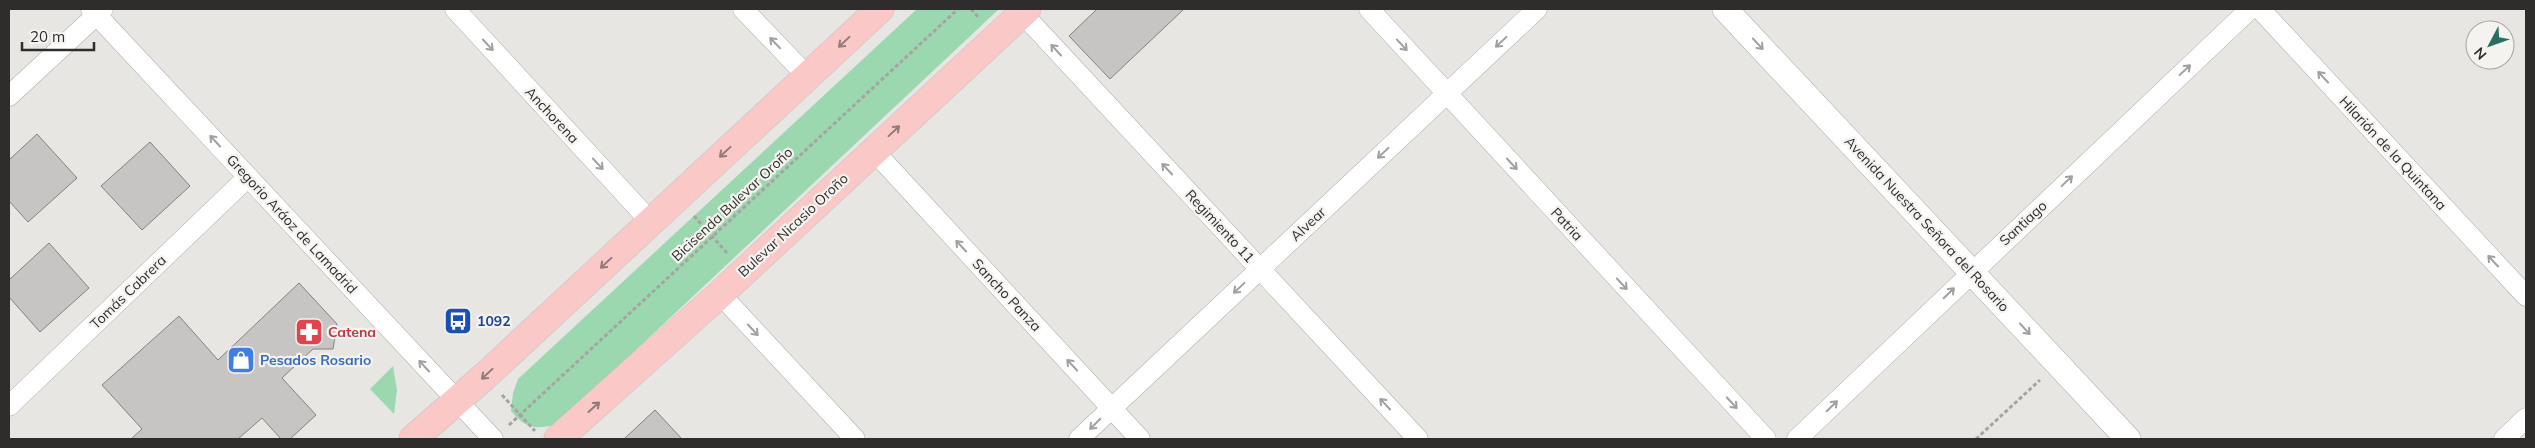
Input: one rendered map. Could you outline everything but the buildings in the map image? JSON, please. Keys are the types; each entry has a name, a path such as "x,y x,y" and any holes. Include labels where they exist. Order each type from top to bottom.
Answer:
{"main road":[{"path":"413,439 457,402 880,9"},
{"name":"Bulevar Nicasio Oroño","path":"547,436 720,294 1024,11"}],"street":[{"name":"Anchorena","path":"455,9 650,221"},
{"path":"743,9 807,76"},
{"name":"Patria","path":"1369,9 1766,439"},
{"name":"Alvear","path":"1079,439 1537,9"},
{"name":"Avenida Nuestra Señora del Rosario","path":"1725,9 2128,439"},
{"name":"Santiago","path":"1797,439 2250,9"},
{"name":"Hilarión de la Quintana","path":"2260,9 2526,296"},
{"path":"9,96 97,11"},
{"name":"Gregorio Aráoz de Lamadrid","path":"97,11 248,177 493,439"},
{"name":"Regimiento 11","path":"1024,11 1259,269 1418,439"},
{"name":"Sancho Panza","path":"873,150 1140,439"},
{"name":"Tomás Cabrera","path":"9,406 248,177"},
{"path":"720,294 855,439"},
{"path":"2504,439 2526,418"}],"path":[{"name":"Bicisenda Bulevar Oroño","path":"521,415 958,9"},
{"path":"676,197 744,272"},
{"path":"1976,439 2058,364"},
{"path":"485,376 521,415 547,436"}],"green space":[{"path":"917,9 999,9 556,425 531,426 516,417 511,411 513,393 518,379"},
{"path":"393,366 397,390 394,414 370,389"}],"place":[{"name":"1092","path":"458,321"},
{"name":"Catena","path":"309,332"},
{"name":"Pesados Rosario","path":"241,360"}]}
